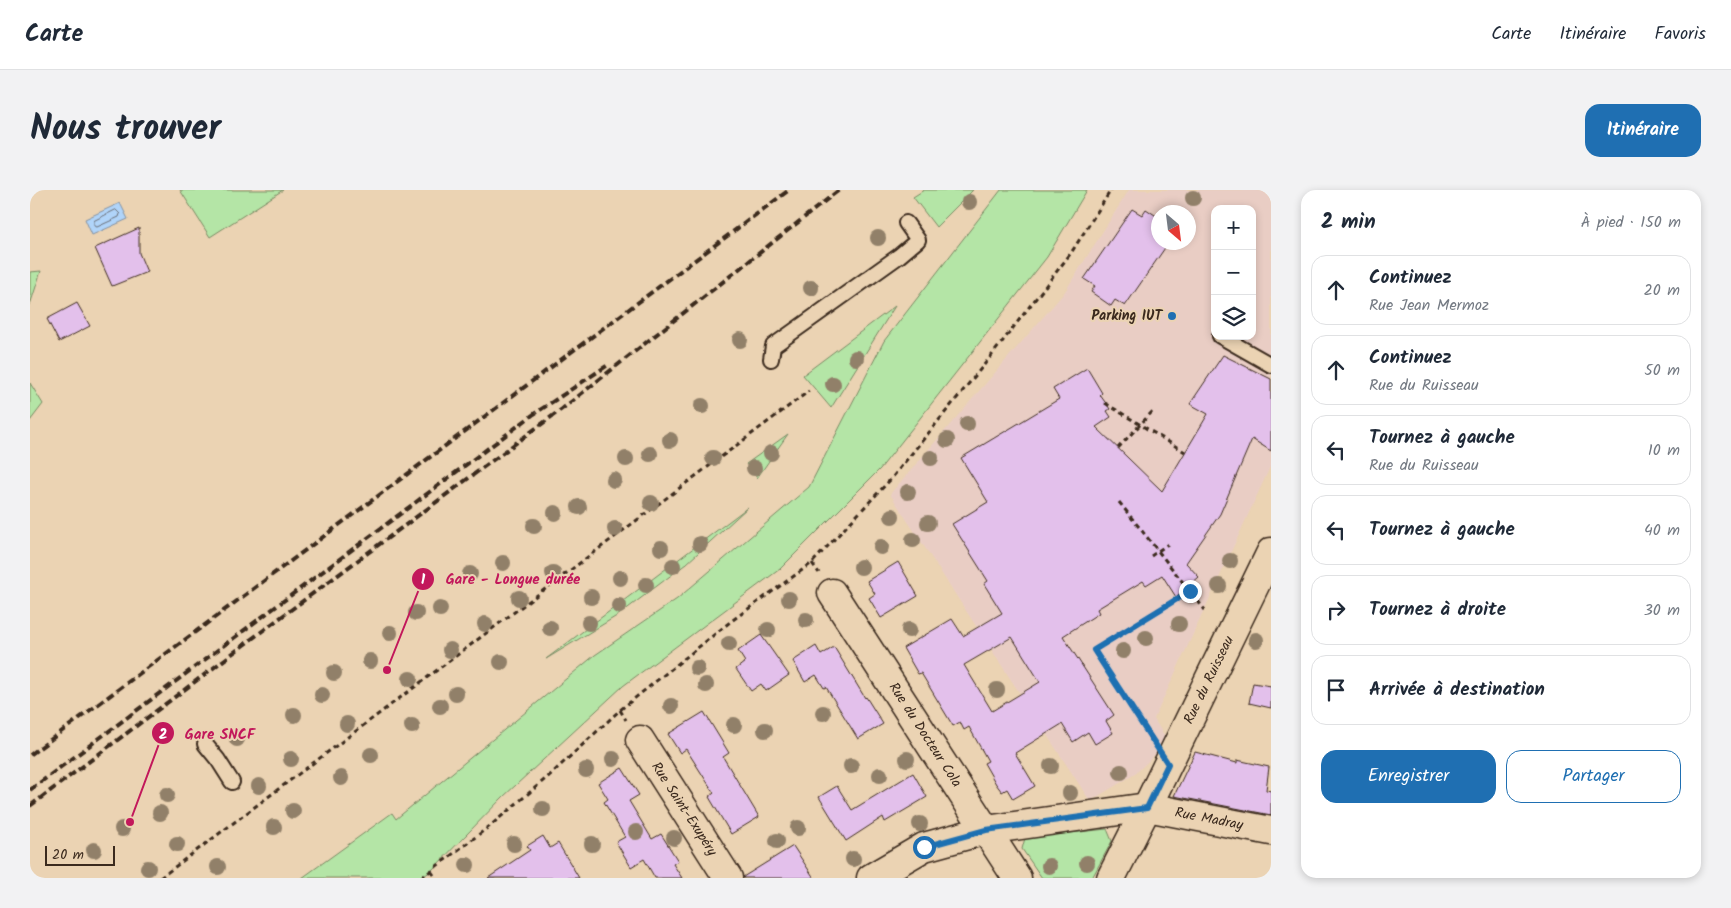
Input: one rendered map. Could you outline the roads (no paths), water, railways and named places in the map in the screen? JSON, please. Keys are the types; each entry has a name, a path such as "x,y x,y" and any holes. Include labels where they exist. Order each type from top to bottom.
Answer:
{"street":[{"name":"Rue du Ruisseau","path":"1111,878 1168,764 1259,605 1271,552"},
{"name":"Rue du Docteur Cola","path":"832,593 1017,878"},
{"name":"Rue Saint-Exupéry","path":"640,740 728,878"},
{"path":"871,878 924,847 986,830 1147,808"},
{"name":"Rue Madray","path":"1147,808 1271,831"}],"lane":[{"path":"771,359 773,346 918,240 906,223"},
{"path":"1227,340 1271,365"},
{"path":"205,744 232,782"}],"water":[{"path":"120,203 128,219 92,235 85,219"}],"railway":[{"path":"30,755 789,190"},
{"path":"30,806 562,409 839,190"},
{"path":"30,790 534,414 608,365"}],"place":[{"name":"Parking IUT","path":"1172,316"},
{"name":"Gare - Longue durée","path":"387,670"},
{"name":"Gare SNCF","path":"130,822"}]}
